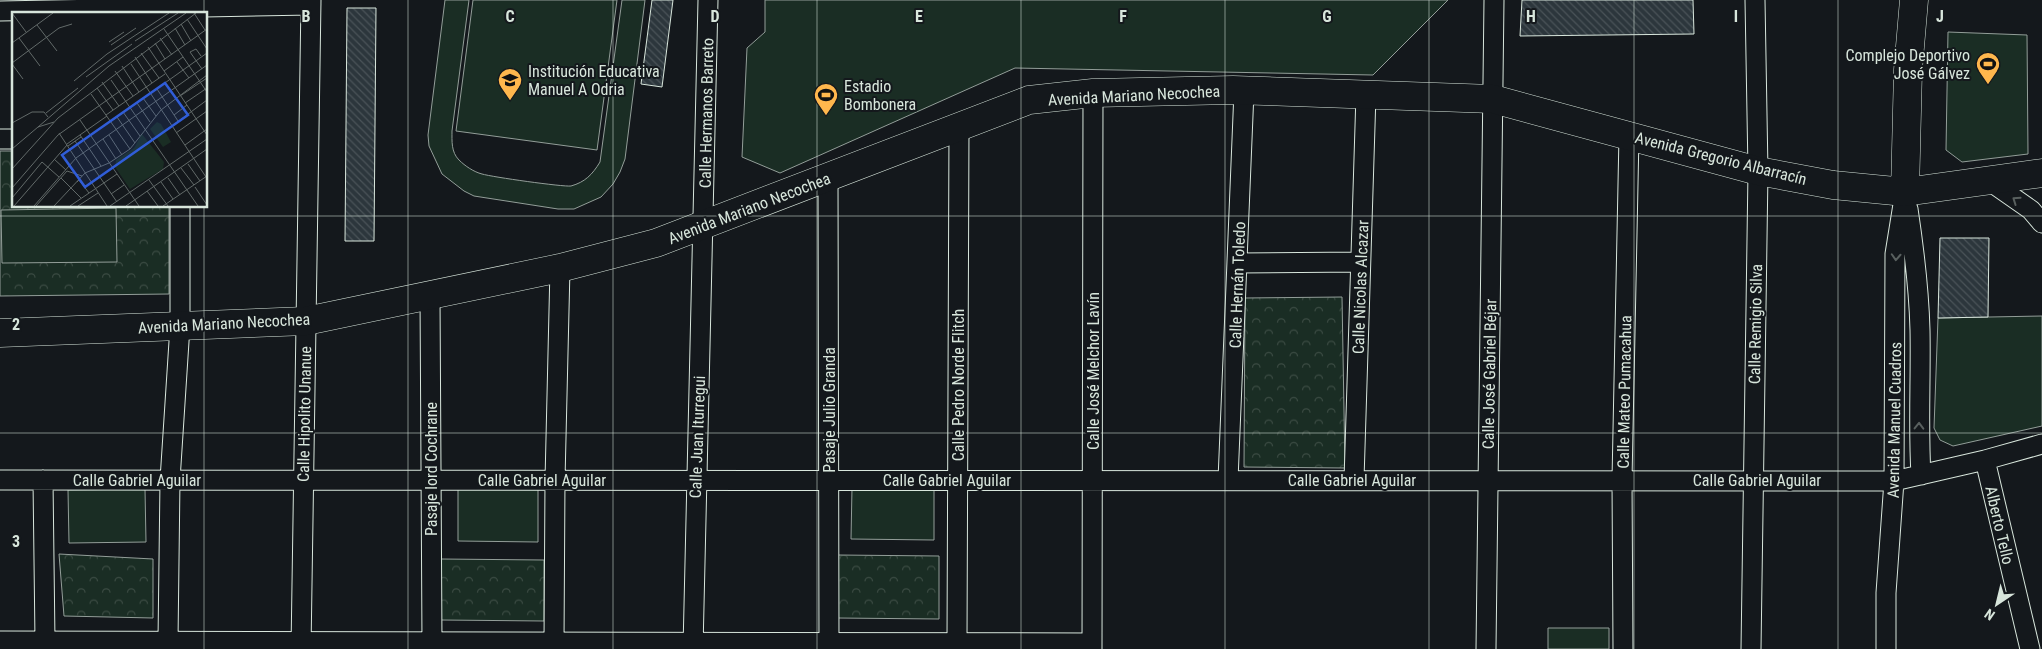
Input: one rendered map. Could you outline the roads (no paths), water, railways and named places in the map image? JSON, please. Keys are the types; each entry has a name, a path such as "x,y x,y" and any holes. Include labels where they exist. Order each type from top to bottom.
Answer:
{"street":[{"name":"Calle Hermanos Barreto","path":"704,225 708,0"},
{"name":"Calle José Gabriel Béjar","path":"1486,649 1494,0"},
{"name":"Calle Remigio Silva","path":"1750,649 1758,171 1755,0"},
{"name":"Avenida Manuel Cuadros","path":"1906,0 1908,70 1906,192 1914,249 1920,330 1919,440 1921,474"},
{"name":"Avenida Manuel Cuadros","path":"1908,70 1914,0"},
{"path":"0,11 180,11 311,3"},
{"name":"Calle Hipolito Unanue","path":"301,645 311,3"},
{"name":"Avenida Mariano Necochea","path":"0,333 306,321 560,268 656,243 1029,100 1092,93 1244,90 1493,99"},
{"name":"Calle Hernán Toledo","path":"1228,480 1244,90"},
{"name":"Calle José Melchor Lavín","path":"1092,93 1092,646"},
{"name":"Calle Nicolas Alcazar","path":"1354,480 1366,94"},
{"name":"Avenida Gregorio Albarracín","path":"1493,99 1629,134 1758,171 1833,185 1906,192 2042,173"},
{"name":"Calle Pedro Norde Flitch","path":"957,642 959,127"},
{"name":"Calle Mateo Pumacahua","path":"1623,649 1622,480 1629,134"},
{"name":"Pasaje Julio Granda","path":"828,178 828,642"},
{"path":"1988,180 2031,210 2042,223"},
{"name":"Avenida Manuel Cuadros","path":"1886,649 1886,593 1894,481 1895,254 1906,192"},
{"path":"168,641 170,480 180,326 180,208"},
{"name":"Calle Juan Iturregui","path":"693,646 704,225"},
{"path":"1238,263 1360,262"},
{"path":"554,642 555,480 560,268"},
{"name":"Pasaje lord Cochrane","path":"430,296 432,642"},
{"name":"Calle Gabriel Aguilar","path":"0,480 1894,481 1985,460 2042,444"},
{"name":"Alberto Tello","path":"1985,460 2030,649"},
{"path":"43,480 45,641"},
{"path":"0,642 168,641 301,645 554,642 693,646 828,642 957,642 1092,646"}],"place":[{"name":"Complejo Deportivo José Gálvez","path":"1988,85"},
{"name":"Institución Educativa Manuel A Odria","path":"510,101"},
{"name":"Estadio Bombonera","path":"826,116"}]}
